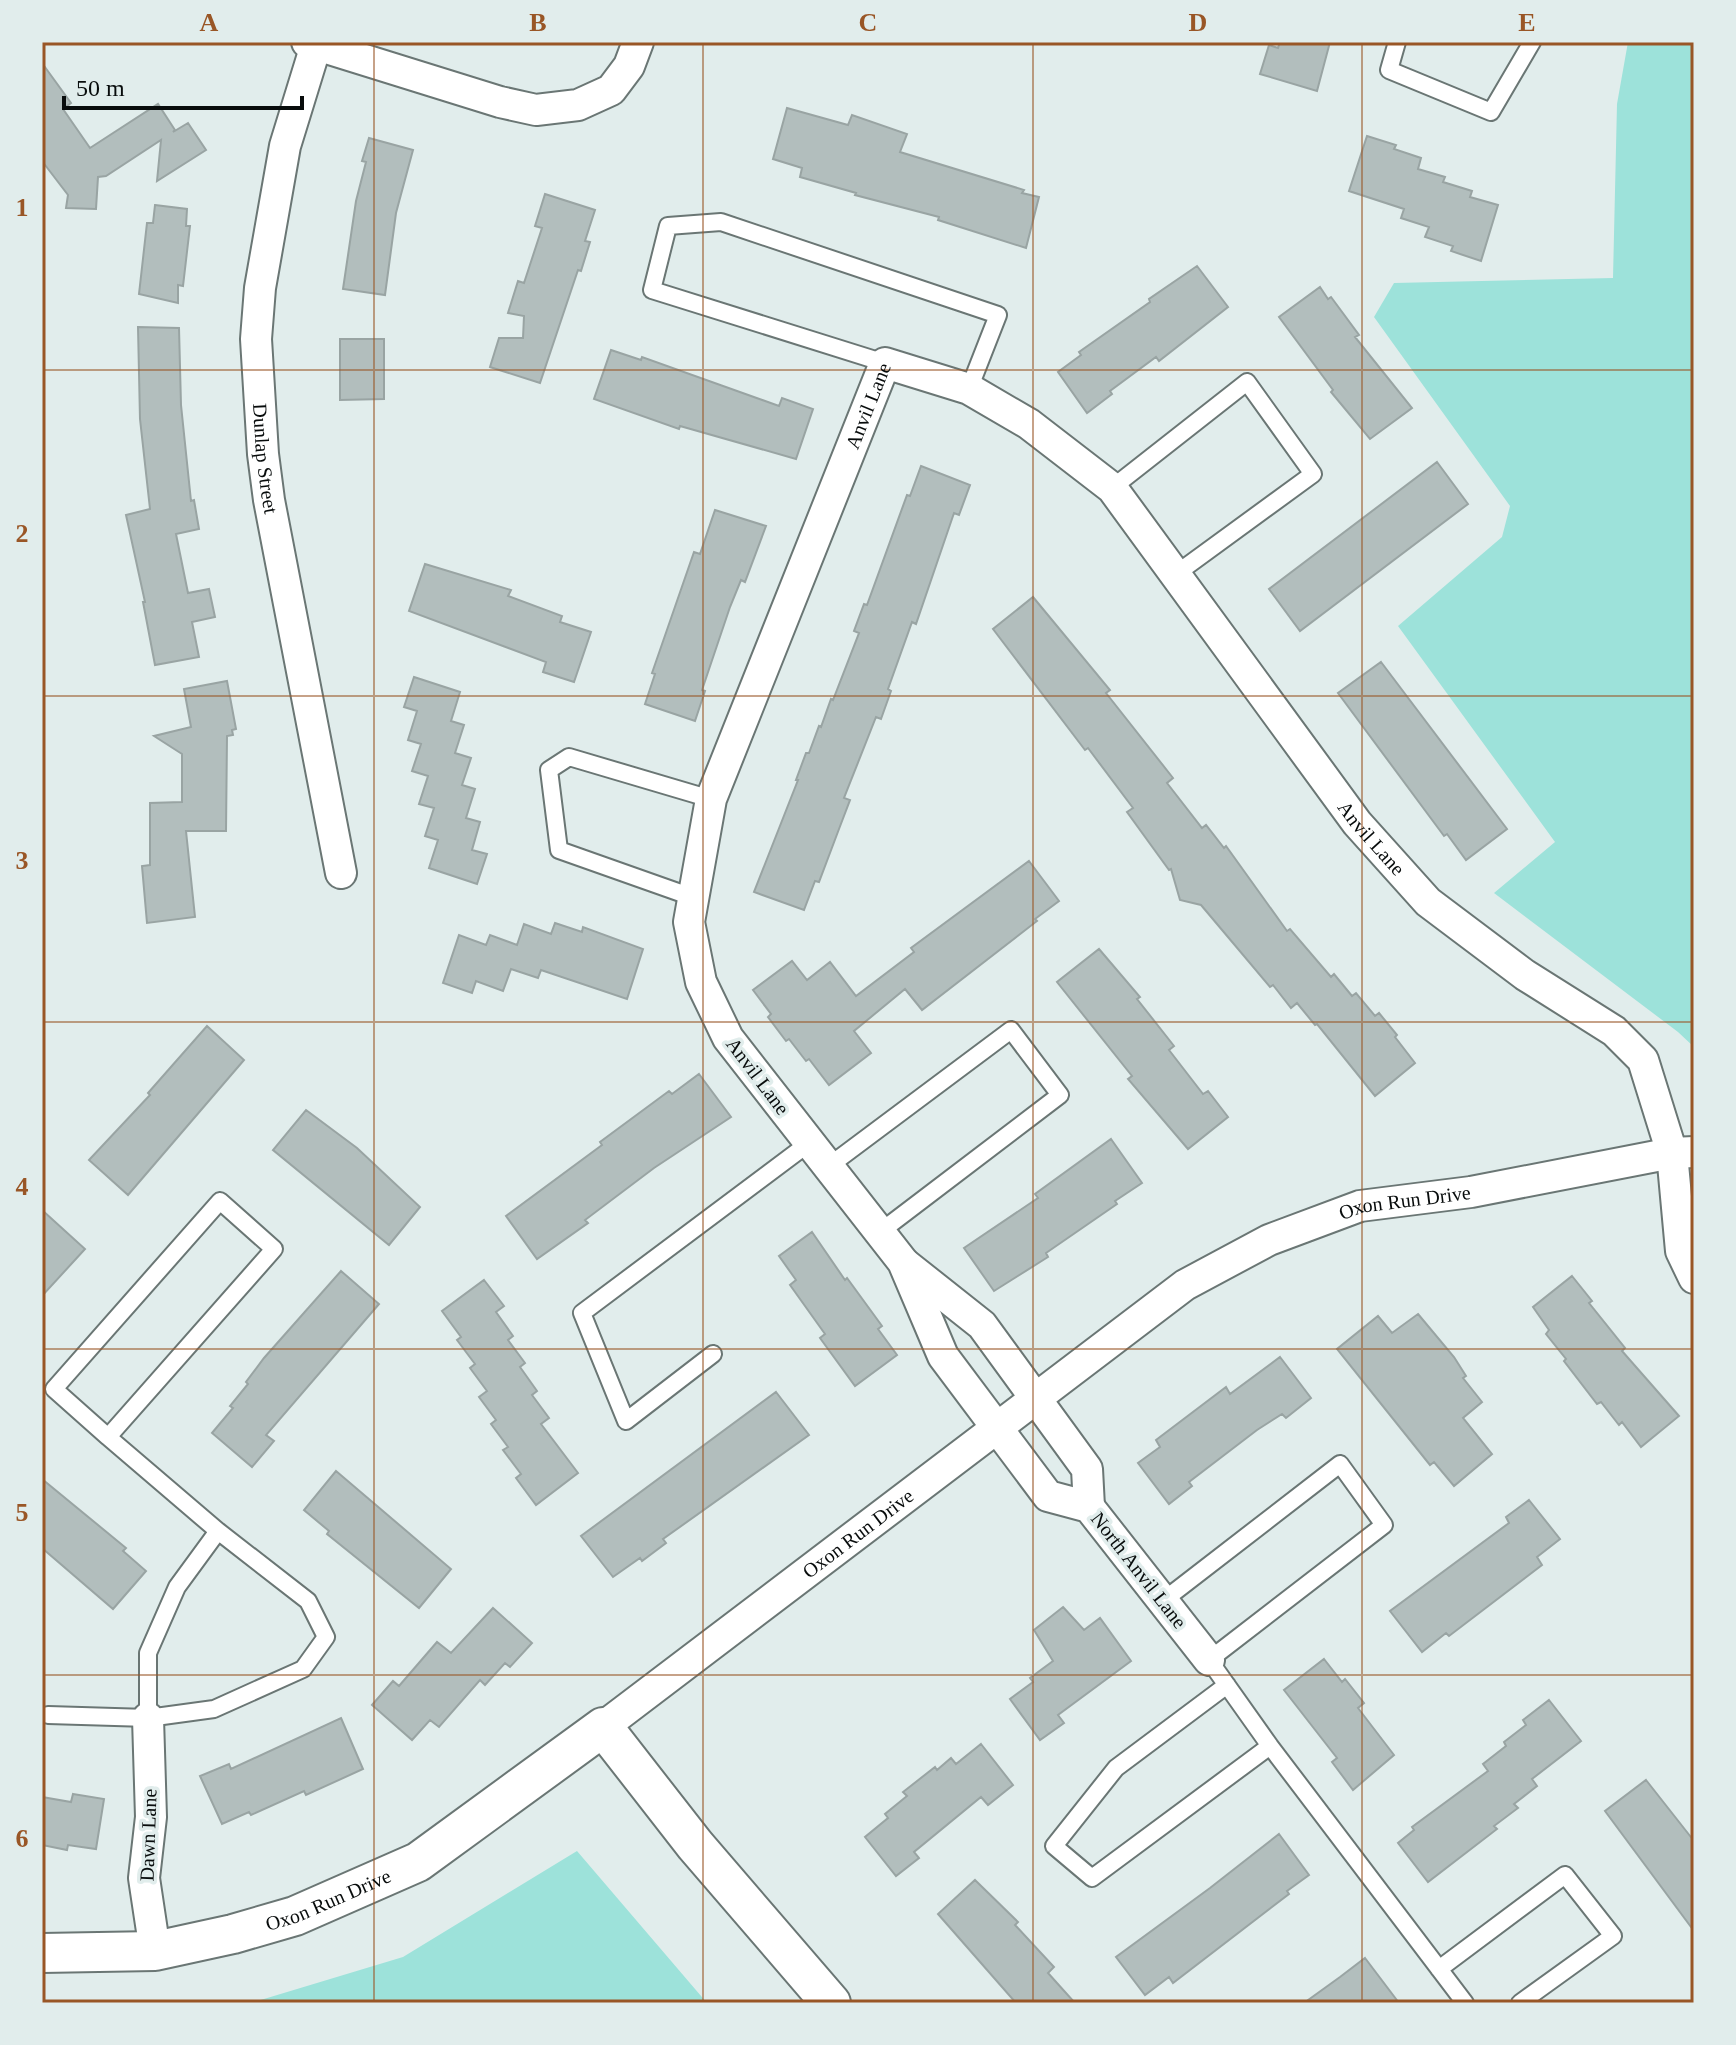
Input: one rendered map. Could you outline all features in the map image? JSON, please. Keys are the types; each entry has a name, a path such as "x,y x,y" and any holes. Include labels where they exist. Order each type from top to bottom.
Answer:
{"street":[{"path":"313,43 500,102 536,110 578,105 611,90 629,66 638,42"},
{"name":"Dunlap Street","path":"313,43 285,146 260,288 256,339 269,500 341,873"},
{"name":"Anvil Lane","path":"996,1426 943,1356 903,1262 728,1038 701,982 689,922 711,799 885,363 969,389 1029,424 1112,488 1357,823 1428,902 1525,975 1614,1031 1643,1060 1683,1152 1681,1251 1694,1278"},
{"name":"Oxon Run Drive","path":"42,1953 155,1951 233,1934 295,1916 418,1862 603,1727 1185,1285 1269,1240 1360,1206 1471,1192 1683,1152"},
{"path":"903,1262 982,1325 1087,1469 1089,1507"},
{"name":"North Anvil Lane","path":"996,1426 1048,1496 1089,1507 1209,1660"},
{"name":"Dawn Lane","path":"148,1718 151,1817 144,1878 155,1951"},
{"path":"603,1727 695,1845 831,2003"}],"lane":[{"path":"1397,42 1389,70 1491,112 1532,42"},
{"path":"885,363 652,290 668,226 721,222 998,315 969,389"},
{"path":"1112,488 1247,382 1313,474 1176,574"},
{"path":"692,897 559,850 549,770 569,757 711,799"},
{"path":"829,1166 1011,1030 1060,1095 880,1232"},
{"path":"713,1354 626,1421 582,1313 809,1143"},
{"path":"44,1714 148,1718 214,1709 303,1669 326,1637 308,1601 218,1531 108,1437 54,1389 220,1201 274,1249 108,1437"},
{"path":"1164,1600 1340,1464 1384,1525 1209,1660 1270,1746 1465,2003"},
{"path":"148,1718 148,1653 177,1587 218,1531"},
{"path":"1227,1685 1116,1768 1054,1846 1092,1878 1270,1746"},
{"path":"1439,1969 1565,1875 1613,1936 1520,2003"}],"shaded area":[{"path":"1628,42 1694,42 1694,1047 1494,893 1555,842 1398,626 1502,537 1510,506 1374,317 1394,283 1613,278 1617,104"},
{"path":"577,1851 707,2003 251,2003 403,1957"}],"building":[{"path":"1280,42 1330,42 1317,91 1260,74 1269,45 1278,48"},
{"path":"42,63 71,103 63,109 90,148 158,104 175,130 173,132 188,123 206,150 157,181 161,140 106,176 98,177 96,209 66,208 68,195 42,161"},
{"path":"787,108 848,125 852,115 907,134 900,152 1039,197 1026,248 938,220 939,217 800,177 802,168 773,159"},
{"path":"1367,136 1396,145 1394,149 1421,158 1418,169 1445,177 1443,182 1472,191 1470,197 1498,205 1481,261 1451,251 1453,246 1425,237 1429,227 1401,218 1404,209 1349,191"},
{"path":"369,138 413,150 396,213 385,295 343,289 356,201 366,162 362,161"},
{"path":"545,194 595,210 585,241 590,242 581,271 578,270 540,383 490,367 499,338 523,338 524,316 508,313 518,281 524,283 542,228 535,226"},
{"path":"155,205 187,209 186,226 190,226 183,286 178,285 178,303 139,294 147,223 153,223"},
{"path":"1197,266 1228,307 1159,361 1156,357 1110,391 1112,394 1087,413 1058,372 1081,355 1079,352"},
{"path":"1320,287 1328,299 1331,297 1359,335 1355,337 1412,408 1370,439 1331,392 1333,390 1279,317"},
{"path":"138,327 179,328 181,405 191,501 194,500 199,529 176,534 188,593 209,589 215,617 192,622 199,657 155,665 126,515 150,509 140,419"},
{"path":"340,339 384,339 384,399 340,400"},
{"path":"611,350 641,360 642,357 779,406 782,398 813,409 796,459 680,426 679,429 594,399"},
{"path":"1437,462 1468,504 1300,631 1269,589"},
{"path":"921,466 970,485 959,515 954,513 916,624 912,622 888,689 891,691 881,719 876,717 844,798 850,800 819,882 815,881 804,910 754,892 806,753 809,753 833,700 859,633 854,631 864,604 867,605 907,495 910,496"},
{"path":"715,510 766,526 745,582 741,580 730,607 702,690 705,691 695,721 645,704 655,674 652,673 694,552 700,554"},
{"path":"425,564 511,590 508,596 562,616 560,622 591,632 574,682 543,672 546,662 409,611"},
{"path":"1033,597 1110,690 1106,693 1173,778 1167,783 1202,828 1206,825 1224,848 1226,846 1287,931 1290,929 1331,977 1334,974 1352,996 1356,993 1375,1016 1379,1013 1397,1035 1395,1037 1415,1063 1375,1096 1317,1024 1297,1003 1291,1008 1273,985 1270,987 1201,905 1180,900 1171,869 1127,812 1133,808 993,629"},
{"path":"1381,662 1507,829 1466,860 1447,834 1444,836 1338,693"},
{"path":"414,677 460,692 451,721 464,725 455,753 471,758 462,785 475,789 466,818 480,822 472,850 487,854 477,884 429,868 438,840 425,836 434,808 419,804 428,776 412,771 421,744 408,740 417,711 404,707"},
{"path":"227,681 236,729 232,730 233,735 227,736 226,831 186,831 195,917 147,923 142,866 150,865 150,803 182,802 182,754 154,736 191,727 184,689"},
{"path":"1029,861 1059,901 922,1010 905,989 854,1031 871,1053 829,1085 809,1059 806,1061 789,1039 786,1041 753,990 792,961 807,980 830,962 856,996 914,952 911,948"},
{"path":"555,923 582,932 583,927 643,949 627,999 541,970 538,978 511,969 503,991 476,981 472,993 443,983 459,935 486,945 490,935 517,945 524,924 551,934"},
{"path":"1099,949 1140,997 1137,999 1174,1046 1169,1050 1203,1094 1208,1091 1228,1117 1188,1149 1128,1079 1132,1076 1057,982"},
{"path":"207,1026 244,1060 128,1195 89,1160 150,1095 148,1093"},
{"path":"699,1074 731,1117 654,1168 585,1220 588,1223 537,1259 506,1216 669,1091 672,1094"},
{"path":"306,1110 357,1148 420,1207 389,1245 273,1150"},
{"path":"1111,1139 1142,1183 1046,1253 1048,1257 994,1291 964,1248 1038,1198 1035,1194"},
{"path":"42,1210 85,1249 42,1296"},
{"path":"812,1232 882,1326 878,1329 897,1355 855,1386 820,1338 825,1334 790,1285 796,1280 779,1256"},
{"path":"341,1271 379,1304 266,1435 274,1441 252,1467 212,1433 233,1408 230,1406 264,1358"},
{"path":"1572,1276 1625,1348 1622,1351 1679,1416 1641,1447 1622,1422 1619,1425 1601,1402 1597,1404 1546,1334 1549,1330 1533,1307"},
{"path":"484,1280 504,1306 496,1312 513,1336 508,1340 525,1363 520,1367 537,1391 532,1395 549,1418 541,1424 578,1473 536,1505 516,1478 521,1474 503,1450 508,1447 491,1424 496,1420 479,1397 487,1391 470,1368 475,1364 457,1340 461,1337 442,1311"},
{"path":"1418,1314 1454,1357 1466,1376 1463,1378 1482,1402 1463,1418 1492,1454 1454,1486 1434,1462 1430,1465 1337,1349 1378,1316 1392,1333"},
{"path":"1280,1357 1311,1398 1286,1418 1282,1414 1257,1430 1189,1482 1192,1486 1169,1504 1138,1463 1160,1447 1156,1440 1226,1387 1230,1394"},
{"path":"776,1392 809,1435 663,1539 666,1543 642,1561 640,1558 613,1577 581,1536"},
{"path":"336,1471 451,1569 419,1608 327,1534 329,1531 304,1510"},
{"path":"42,1479 126,1548 123,1551 146,1571 113,1609 42,1548"},
{"path":"1529,1500 1560,1539 1537,1557 1542,1565 1449,1636 1446,1633 1422,1652 1390,1611 1509,1523 1506,1517"},
{"path":"1063,1607 1084,1630 1100,1618 1131,1661 1058,1715 1064,1723 1040,1740 1010,1699 1033,1682 1030,1678 1053,1661 1034,1630"},
{"path":"493,1608 532,1643 510,1667 505,1663 485,1685 480,1680 439,1727 430,1720 412,1740 372,1705 393,1681 399,1686 437,1642 451,1653"},
{"path":"1324,1659 1364,1703 1358,1708 1394,1755 1353,1790 1332,1762 1337,1758 1284,1690"},
{"path":"1549,1700 1581,1741 1532,1779 1537,1786 1514,1804 1518,1808 1494,1826 1497,1829 1428,1882 1398,1843 1414,1830 1412,1827 1488,1771 1483,1764 1526,1725 1523,1720"},
{"path":"341,1718 363,1769 306,1795 304,1791 251,1815 249,1812 222,1824 200,1776 229,1764 231,1769"},
{"path":"981,1744 1013,1785 988,1805 981,1797 914,1852 919,1858 896,1876 865,1837 888,1818 885,1814 907,1796 903,1792 935,1767 937,1770 951,1758 956,1764"},
{"path":"1646,1780 1694,1841 1694,1931 1605,1811"},
{"path":"73,1794 104,1799 96,1849 68,1845 67,1850 42,1845 42,1797 71,1802"},
{"path":"1279,1834 1309,1875 1287,1891 1289,1894 1173,1983 1169,1977 1145,1995 1116,1957"},
{"path":"975,1880 1018,1922 1015,1925 1054,1967 1048,1973 1075,2003 1016,2003 938,1914"},
{"path":"1365,1958 1399,2003 1304,2003 1340,1977"}]}
